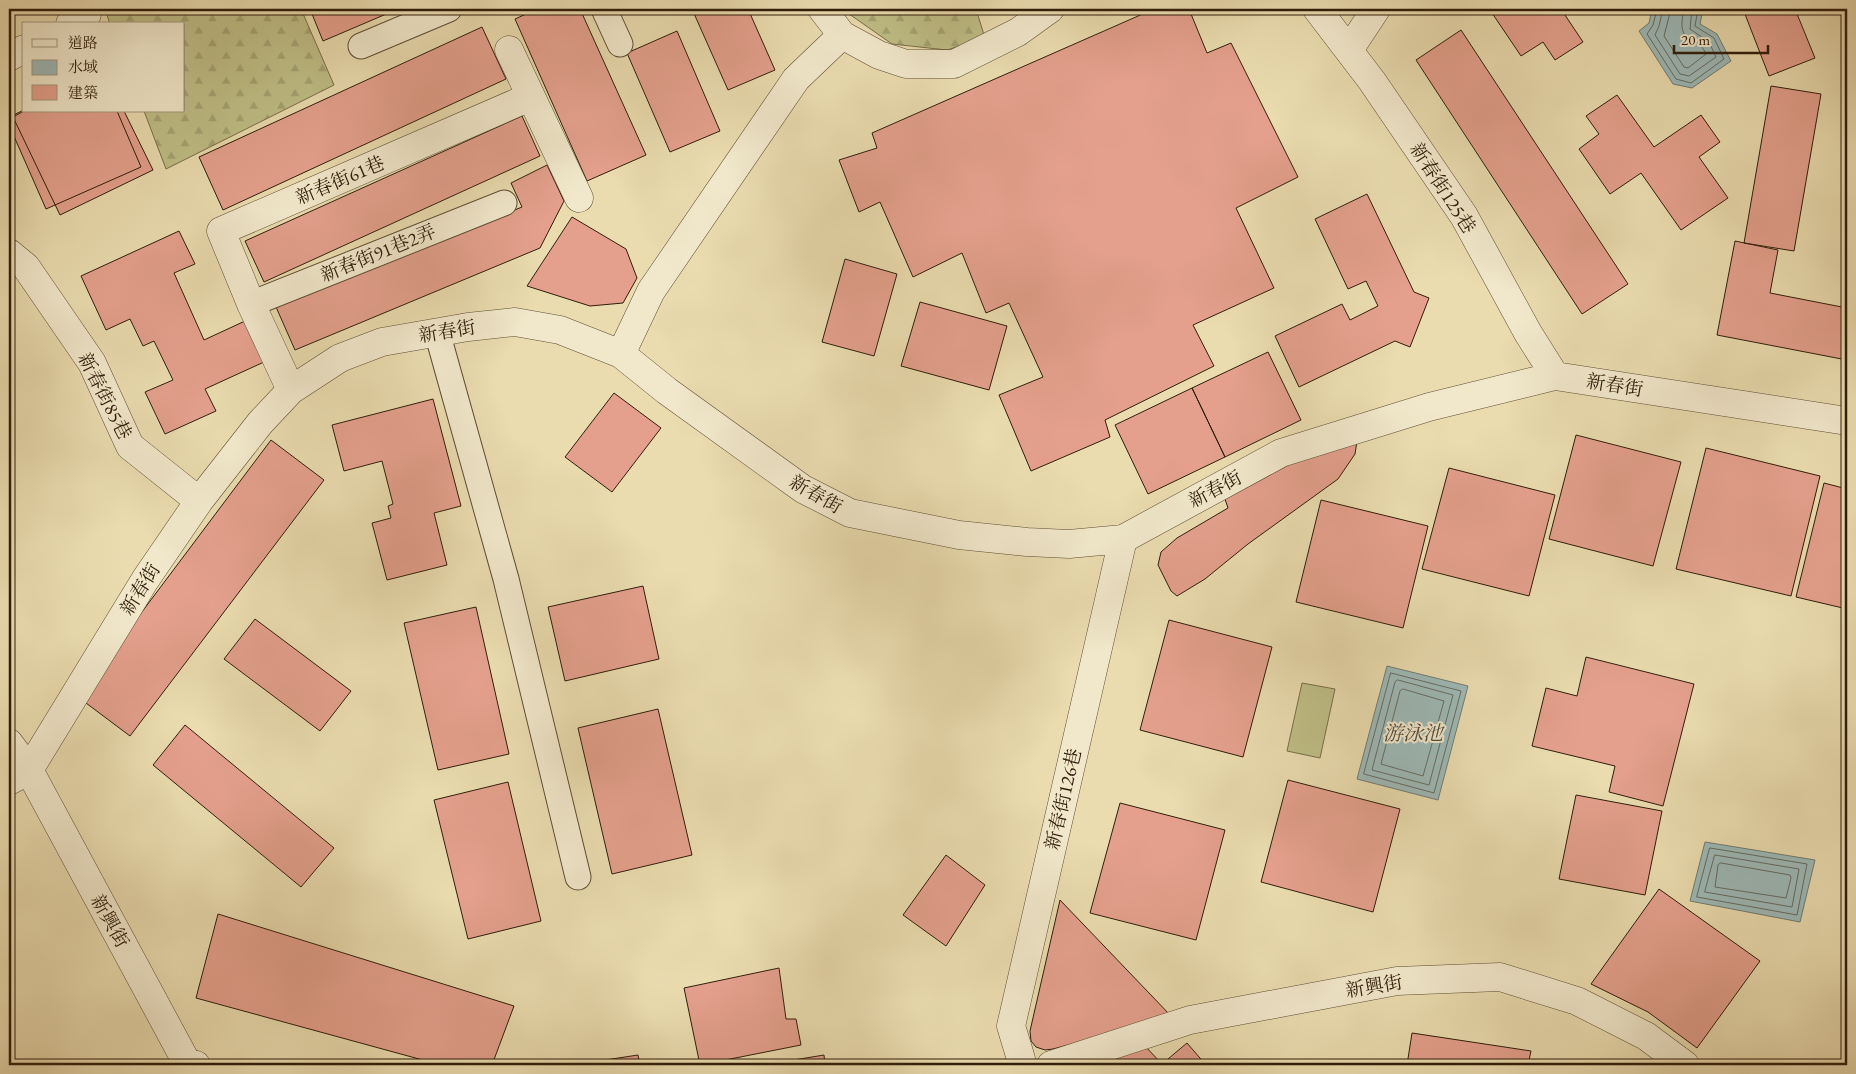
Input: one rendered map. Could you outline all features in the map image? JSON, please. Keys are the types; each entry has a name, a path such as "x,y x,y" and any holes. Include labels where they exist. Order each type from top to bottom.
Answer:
{"street":[{"path":"361,46 449,9"},
{"path":"604,9 620,44"},
{"path":"822,9 842,35 879,55 906,64 954,64 1018,32 1050,9"},
{"name":"新春街125巷","path":"1317,9 1349,50 1464,216 1528,333 1555,376"},
{"path":"1349,50 1376,9"},
{"path":"621,354 650,291 796,79 842,35"},
{"path":"9,57 22,50"},
{"path":"509,50 579,198"},
{"name":"新春街61巷","path":"251,304 221,231 530,97"},
{"name":"新春街91巷2弄","path":"251,304 504,203"},
{"name":"新春街85巷","path":"9,253 26,267 92,363 130,446 199,501"},
{"path":"251,304 291,390"},
{"name":"新春街","path":"19,776 145,580 199,501 260,423 291,390 340,358 382,342 468,327 515,322 560,330 621,354 667,391 803,489 850,513 959,535 1027,542 1069,544 1123,539 1281,453 1429,407 1555,376 1847,421"},
{"path":"437,332 506,579 578,877"},
{"name":"新春街126巷","path":"1022,1063 1011,1026 1123,539"},
{"name":"新興街","path":"9,743 19,776 187,1063 196,1065"},
{"name":"新興街","path":"1051,1065 1190,1020 1396,981 1500,977 1577,1002 1646,1036 1685,1065"}],"green space":[{"path":"105,9 301,9 334,85 166,169 144,112 185,112 185,22 109,22"},
{"path":"842,9 976,9 985,38 947,50 892,44"},
{"path":"1302,683 1335,689 1320,758 1287,751"}],"water":[{"path":"1652,9 1703,9 1700,24 1717,34 1731,61 1692,88 1673,84 1639,31 1649,23"},
{"name":"游泳池","path":"1387,666 1468,686 1438,800 1357,779"},
{"path":"1705,842 1815,860 1800,922 1690,901"}],"building":[{"path":"310,9 398,9 323,41"},
{"path":"537,9 580,9 646,155 587,181 515,19"},
{"path":"692,9 748,9 775,70 728,90"},
{"path":"1154,9 1189,9 1207,53 1231,43 1298,177 1236,208 1274,288 1193,325 1214,366 1105,420 1110,437 1031,471 999,395 1043,377 1009,303 986,313 962,253 913,277 880,202 859,212 839,160 877,148 872,133"},
{"path":"1491,9 1561,9 1583,42 1555,60 1543,42 1521,56"},
{"path":"1743,9 1795,9 1815,58 1769,76"},
{"path":"482,27 506,79 223,210 199,157"},
{"path":"1461,30 1628,284 1582,314 1416,60"},
{"path":"677,31 720,131 670,152 627,53"},
{"path":"1771,86 1821,94 1794,251 1744,243"},
{"path":"1617,95 1654,147 1701,115 1720,142 1699,157 1728,198 1681,230 1641,173 1610,194 1579,149 1599,134 1586,116"},
{"path":"22,111 117,112 141,167 46,209 9,125 9,117"},
{"path":"22,112 124,112 153,170 60,215 13,117"},
{"path":"522,116 540,156 264,282 245,241"},
{"path":"547,165 564,201 540,248 295,350 276,307 522,207 511,183"},
{"path":"1367,194 1414,292 1429,298 1410,347 1395,341 1299,387 1275,336 1342,304 1350,320 1378,306 1366,281 1348,289 1315,219"},
{"path":"572,217 626,249 637,278 623,303 590,306 527,286"},
{"path":"179,231 195,264 174,273 204,340 245,321 264,362 205,389 216,411 165,434 145,392 173,380 154,341 143,346 130,319 106,330 81,276"},
{"path":"1735,241 1778,250 1770,293 1847,308 1847,360 1717,335"},
{"path":"845,259 897,274 874,356 822,342"},
{"path":"920,302 1007,326 989,390 901,366"},
{"path":"1268,352 1301,420 1225,457 1192,388"},
{"path":"1192,388 1225,457 1148,494 1115,425"},
{"path":"614,393 661,428 612,492 565,457"},
{"path":"433,399 461,506 434,513 447,565 387,580 372,523 391,518 388,506 393,504 382,461 344,471 332,425"},
{"path":"1576,435 1681,462 1653,566 1549,539"},
{"path":"271,440 324,480 130,736 78,697"},
{"path":"1357,441 1355,454 1338,479 1248,544 1205,579 1177,596 1171,591 1158,565 1161,552 1177,538 1228,508 1225,499 1292,463"},
{"path":"1706,448 1820,476 1791,596 1676,569"},
{"path":"1449,468 1555,495 1529,596 1422,569"},
{"path":"1824,483 1847,489 1847,609 1796,597"},
{"path":"1321,500 1428,526 1403,628 1296,602"},
{"path":"643,586 659,659 565,681 548,607"},
{"path":"476,607 509,754 438,770 404,623"},
{"path":"255,619 351,691 320,731 224,659"},
{"path":"1169,620 1272,647 1243,757 1140,730"},
{"path":"1586,657 1694,684 1663,806 1609,792 1615,766 1532,746 1546,688 1577,696"},
{"path":"658,709 692,855 612,874 578,728"},
{"path":"185,725 334,848 301,887 153,765"},
{"path":"1288,780 1400,809 1373,912 1261,882"},
{"path":"508,782 541,921 468,939 434,800"},
{"path":"1576,795 1662,811 1645,895 1559,879"},
{"path":"1120,803 1225,830 1196,940 1090,913"},
{"path":"946,855 985,885 946,946 903,915"},
{"path":"1659,889 1760,961 1697,1048 1648,1012 1591,984"},
{"path":"1060,900 1172,1017 1053,1049 1045,1050 1036,1047 1031,1041 1030,1031"},
{"path":"218,914 514,1006 492,1065 441,1065 196,998"},
{"path":"779,968 786,1019 796,1019 801,1045 700,1065 684,988"},
{"path":"1412,1033 1531,1051 1528,1065 1407,1065"},
{"path":"1187,1043 1206,1065 1102,1065 1097,1060 1143,1044 1162,1064"},
{"path":"638,1055 640,1065 572,1065"},
{"path":"824,1055 825,1065 763,1065"}]}
